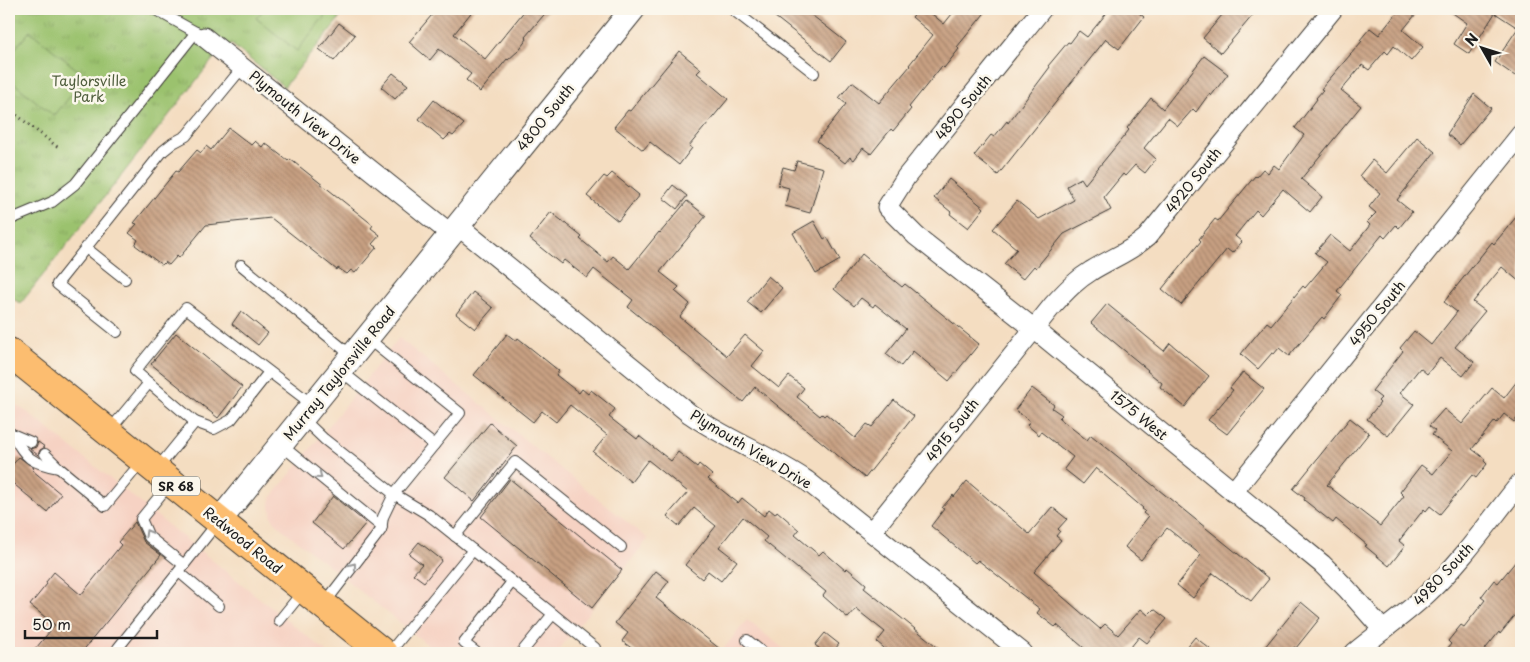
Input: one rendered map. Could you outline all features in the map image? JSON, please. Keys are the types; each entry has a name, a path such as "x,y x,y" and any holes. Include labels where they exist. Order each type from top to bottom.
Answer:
{"main road":[{"name":"Redwood Road","path":"12,360 157,470 383,653"}],"street":[{"name":"4800 South","path":"454,230 632,9"},
{"name":"4890 South","path":"887,207 906,177 1042,9"},
{"name":"4920 South","path":"1033,328 1075,281 1130,250 1147,237 1333,9"},
{"name":"Plymouth View Drive","path":"200,34 690,414 732,440 792,470 872,531 1023,653"},
{"name":"4950 South","path":"1233,492 1521,134"},
{"name":"1575 West","path":"887,207 916,236 1033,328 1322,564 1383,630"},
{"name":"Murray Taylorsville Road","path":"219,521 454,230"},
{"name":"4915 South","path":"872,531 1033,328"},
{"name":"4980 South","path":"1354,653 1417,604 1442,579 1521,482"}],"lane":[{"name":"Plymouth View Drive","path":"154,9 200,34"},
{"path":"732,9 814,74"},
{"path":"9,220 52,202 75,184 200,34"},
{"path":"117,332 57,284 164,151 173,143 186,136 242,68"},
{"path":"86,248 125,279"},
{"path":"241,265 434,445"},
{"path":"269,372 231,420 214,429 195,422 135,371 186,308 269,372 307,412 324,439 394,494 429,515 456,536 553,614 596,652"},
{"path":"279,621 314,597 381,530 383,518 394,494 460,412 368,338"},
{"path":"108,432 149,383"},
{"path":"45,454 104,506 157,470 195,422"},
{"path":"10,436 23,452 37,464 59,468"},
{"path":"10,436 31,442"},
{"path":"281,445 382,526"},
{"path":"456,536 515,462 621,547"},
{"path":"157,470 142,519 149,537 220,606"},
{"path":"125,653 118,648 219,521"},
{"path":"389,653 473,550"},
{"path":"477,653 464,643 512,582"},
{"path":"521,653 553,614"},
{"path":"747,640 763,653"}],"path":[{"path":"9,109 60,149"}],"shaded area":[{"path":"399,338 648,539 556,653 438,653 281,528 272,518 271,498"},
{"path":"16,405 328,653 9,653 9,406"},
{"path":"747,620 789,653 720,653"}],"green space":[{"name":"Taylorsville Park","path":"9,9 347,9 284,87 231,44 214,58 21,303 9,297"},
{"path":"264,9 330,9 297,51 256,18"},
{"path":"30,31 86,77 54,116 9,79 9,56"}],"building":[{"path":"437,9 474,9 454,34 485,59 526,9 549,9 525,37 527,39 518,51 507,59 480,92 466,80 471,74 439,49 430,60 409,42"},
{"path":"765,9 804,9 846,42 831,61"},
{"path":"919,9 926,9 944,24 956,9 988,9 957,47 959,49 944,68 942,66 909,107 911,109 893,131 891,129 871,154 863,148 854,160 850,157 845,163 817,141 846,104 839,98 852,82 879,103 910,66 933,35 912,17"},
{"path":"1110,9 1134,9 1144,17 1119,49 1106,39 998,175 974,156 991,135 994,137 1007,121 1008,123 1050,67 1048,66 1068,42 1070,43 1079,31 1087,37"},
{"path":"1227,9 1258,9 1221,53 1203,38"},
{"path":"1400,9 1420,9 1403,30 1423,47 1411,61 1394,46 1388,54 1385,51 1369,70 1362,65 1341,90 1361,106 1301,179 1322,197 1310,212 1283,189 1261,215 1256,210 1235,236 1242,242 1232,253 1227,249 1181,305 1162,289 1201,241 1199,239 1215,219 1218,221 1255,176 1263,169 1268,173 1274,165 1279,169 1304,135 1295,128 1323,90 1321,89 1362,41 1360,40 1370,28 1379,35"},
{"path":"1447,9 1521,9 1521,67 1515,76 1495,62 1518,28 1495,13 1469,54 1454,44 1467,23"},
{"path":"339,23 355,35 334,61 319,49"},
{"path":"679,51 701,69 697,73 728,99 689,146 692,148 679,165 650,142 643,150 614,127 628,110 630,111"},
{"path":"1204,56 1228,74 1211,96 1209,94 1196,112 1193,109 1178,126 1168,118 1144,148 1156,159 1145,173 1135,165 1125,176 1123,174 1104,197 1111,210 1064,234 1036,268 1034,266 1023,279 1004,264 1017,249 993,229 1017,201 1039,219 1074,200 1067,186 1081,178 1085,184 1129,130 1127,128 1151,98 1163,109"},
{"path":"393,73 408,85 395,99 381,87"},
{"path":"1474,94 1491,108 1460,145 1447,134"},
{"path":"434,100 464,124 453,136 450,134 444,140 419,119"},
{"path":"229,128 251,145 255,141 262,147 265,143 288,161 290,159 373,225 371,228 380,235 372,244 377,247 355,273 351,270 347,274 338,268 337,270 271,218 206,225 179,258 177,256 169,265 165,262 162,265 135,245 138,240 129,233 137,224 134,223 176,171 178,172 197,150 201,153 206,146 211,150"},
{"path":"1417,137 1435,152 1397,200 1412,212 1399,228 1396,225 1385,238 1382,235 1337,291 1342,295 1324,319 1322,317 1289,356 1279,348 1258,369 1241,354 1267,322 1271,325 1303,286 1305,288 1327,262 1315,253 1330,235 1350,251 1370,225 1367,222 1376,213 1369,207 1380,193 1359,176 1372,160 1387,173"},
{"path":"797,161 823,168 810,213 785,206 789,188 778,185 783,167 794,170"},
{"path":"612,173 639,195 618,221 587,196 604,176 607,178"},
{"path":"949,179 984,208 968,228 934,198"},
{"path":"673,185 687,196 677,209 663,198"},
{"path":"687,201 706,216 660,272 679,287 675,291 690,304 680,317 727,356 745,335 764,351 752,366 779,388 789,376 804,388 797,397 820,416 826,414 855,438 867,424 872,427 894,400 914,416 865,478 755,387 743,402 628,307 633,300 594,269 587,278 564,260 561,264 530,239 551,212 582,237 580,239 608,262 613,256 629,269"},
{"path":"1521,211 1521,283 1502,267 1473,302 1485,311 1455,347 1474,362 1463,376 1440,358 1427,374 1420,368 1400,393 1414,404 1388,436 1367,419 1380,403 1378,401 1381,398 1372,391 1403,351 1400,348 1414,331 1431,345 1457,312 1444,302 1492,242 1494,244"},
{"path":"814,221 824,239 827,237 840,260 816,274 793,233"},
{"path":"862,254 902,287 905,284 979,344 949,381 913,351 901,366 886,354 906,329 875,304 873,307 861,298 854,306 834,289"},
{"path":"768,276 782,288 761,313 747,302"},
{"path":"473,292 493,308 475,329 456,314"},
{"path":"1107,304 1164,351 1170,343 1209,376 1185,407 1160,387 1162,383 1148,370 1091,323"},
{"path":"241,311 268,333 258,345 232,324"},
{"path":"176,333 242,387 218,418 151,364"},
{"path":"507,334 516,341 518,338 559,371 556,375 579,393 582,389 588,394 591,390 615,409 609,417 637,439 639,436 671,461 678,452 697,467 699,464 712,475 708,479 738,503 742,498 764,516 769,509 775,514 777,511 799,530 795,535 819,555 823,551 845,570 847,568 866,584 864,588 945,653 890,653 877,642 885,632 856,609 848,618 823,596 826,592 764,541 767,537 743,517 719,547 737,561 721,581 708,571 702,579 685,565 716,526 694,508 679,526 667,516 688,492 648,460 631,482 593,452 607,435 570,405 556,422 542,411 533,422 474,375"},
{"path":"1243,372 1264,389 1227,434 1208,420 1233,390 1230,388"},
{"path":"1521,376 1521,413 1514,422 1504,414 1497,423 1495,421 1472,449 1485,459 1484,461 1487,464 1476,478 1472,475 1440,514 1430,506 1426,511 1424,509 1399,541 1405,546 1389,566 1336,519 1333,523 1293,489 1350,418 1369,433 1327,485 1380,526 1404,496 1400,492 1421,465 1433,474 1452,451 1432,435 1435,431 1429,426 1444,409 1462,424 1492,388 1504,398"},
{"path":"1032,388 1054,405 1052,408 1062,415 1059,418 1087,440 1091,435 1269,579 1251,601 1213,573 1193,598 1177,585 1201,555 1167,528 1141,560 1125,547 1148,517 1143,513 1145,511 1096,468 1083,484 1064,469 1073,457 1041,432 1039,435 1027,425 1030,421 1015,410"},
{"path":"490,423 517,446 474,501 445,477"},
{"path":"38,442 45,447 40,450 38,455 30,449 36,447"},
{"path":"19,457 34,468 32,470 61,494 47,512 9,480 9,469"},
{"path":"510,479 622,570 592,608 481,517"},
{"path":"967,481 1029,534 1052,507 1067,519 1058,529 1060,531 1056,536 1061,540 1034,572 1100,629 1105,624 1118,635 1141,609 1148,615 1154,609 1167,619 1147,643 1139,637 1126,653 1090,653 1057,625 1055,627 1037,613 1040,609 978,560 975,563 931,526 944,509 942,508"},
{"path":"333,496 366,523 344,549 312,523"},
{"path":"135,522 144,542 161,555 81,653 32,653 55,625 30,605 47,584 46,582 54,572 81,595 121,545 118,542"},
{"path":"419,542 442,560 424,582 413,574 422,564 409,554"},
{"path":"1521,555 1521,608 1482,653 1444,653 1451,644 1448,641 1461,625 1464,627 1485,600 1481,597 1494,580 1498,583"},
{"path":"656,571 669,581 656,598 725,653 638,653 622,641 628,633 615,623"},
{"path":"1301,602 1320,618 1296,648 1294,647 1289,653 1260,653"},
{"path":"825,633 839,644 832,653 825,653 815,645"},
{"path":"1195,637 1215,653 1182,653"}]}
